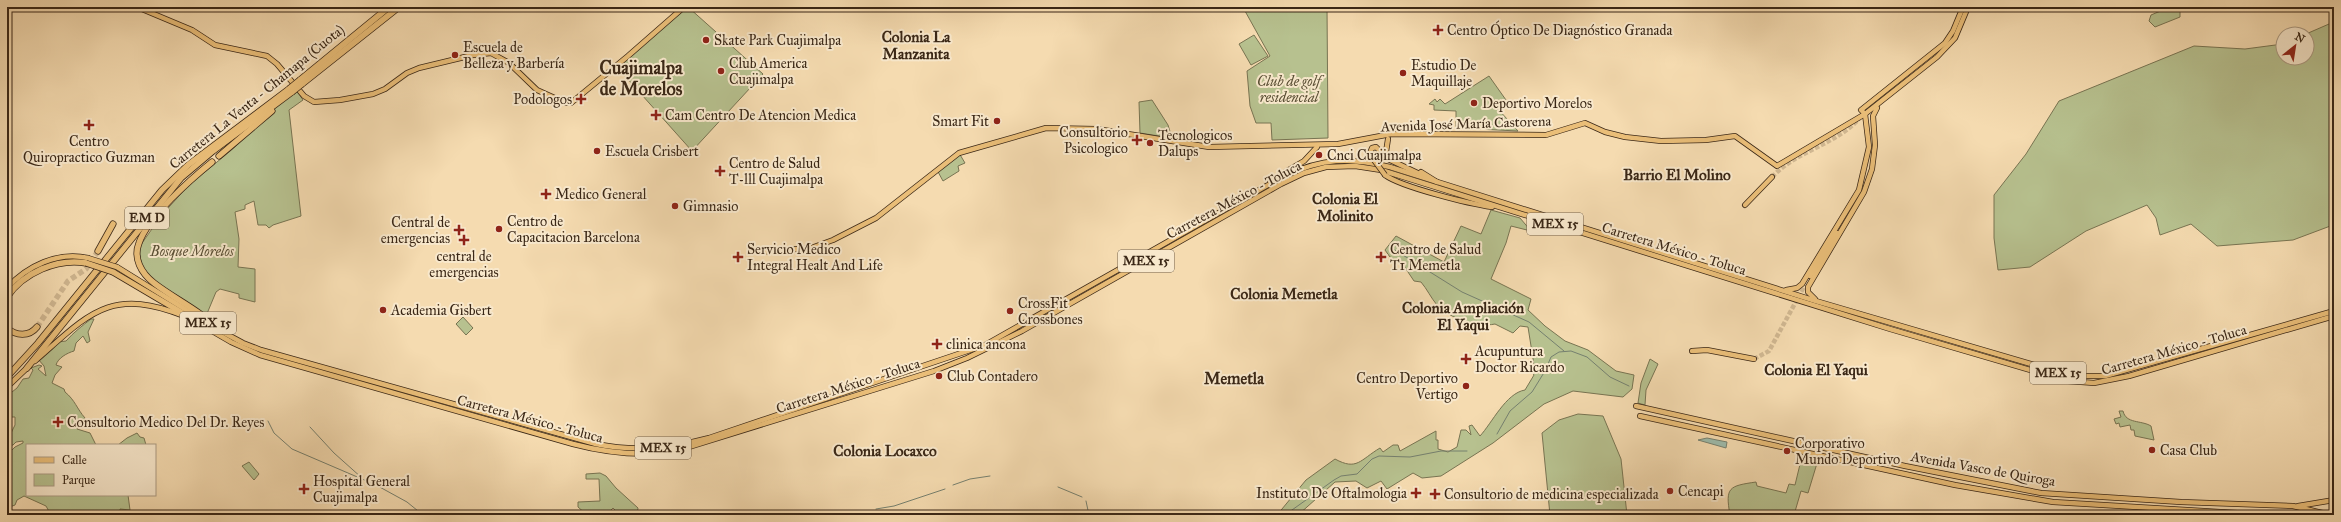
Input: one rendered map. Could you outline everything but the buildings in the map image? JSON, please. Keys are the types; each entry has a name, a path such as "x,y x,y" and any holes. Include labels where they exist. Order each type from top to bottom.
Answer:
{"highway":[{"name":"Carretera La Venta - Chamapa (Cuota)","path":"7,377 38,343 162,190 211,146 290,91 389,7"},
{"name":"Carretera La Venta - Chamapa (Cuota)","path":"301,82 399,7"},
{"name":"Carretera La Venta - Chamapa (Cuota)","path":"27,368 181,178 213,151 280,101 290,91"},
{"path":"219,156 267,116 280,101"},
{"path":"212,162 189,181 148,228 138,244 137,256 140,268 153,282 206,316 220,331"},
{"path":"98,251 113,224"},
{"path":"7,297 21,282 40,270 67,263 87,260 115,270 196,321"},
{"path":"7,328 22,335 29,334 37,327"}],"main road":[{"path":"138,7 192,30 215,45 267,56 277,64 304,96 310,100 323,102 372,94 385,89 407,73 418,68 473,55 490,53 510,63 537,90 561,102 571,103 684,7"},
{"path":"1805,285 1859,190 1869,147 1866,114 1861,110 1949,38 1963,7"},
{"path":"1866,114 1950,45 1958,32 1968,7"},
{"path":"1893,88 1901,78"},
{"path":"1784,290 1805,285 1864,192 1872,169 1875,145 1873,116 1880,103"},
{"name":"Avenida José María Castorena","path":"758,252 811,248 833,240 876,218 959,153 1046,128 1097,129 1199,147 1338,144 1391,134 1546,135 1585,124 1625,137 1662,141 1706,140 1735,136 1777,166 1830,137 1866,114"},
{"path":"1388,138 1386,148 1389,157 1442,185"},
{"path":"1256,192 1276,176 1304,161 1316,147"},
{"path":"1435,180 1388,160 1376,147 1372,148 1370,153 1371,156 1380,170 1393,180 1462,200 1491,207 1499,206"},
{"name":"Carretera México - Toluca","path":"7,387 70,329 86,317 103,309 134,304 146,305 173,312 196,321 245,349 260,355 327,368 596,444 642,450 688,444 985,345 1303,167 1326,161 1343,160 1390,167 1442,185 2047,370 2089,378 2117,373 2334,311"},
{"name":"Carretera México - Toluca","path":"115,270 220,331 248,345 321,371 589,448 636,455 674,452 934,371 967,358 1022,331 1281,184 1304,173 1335,166 1368,167 1499,206 1911,335 2043,375 2075,382 2102,382 2129,376 2334,316"},
{"path":"1745,205 1772,177"},
{"path":"7,288 17,277 37,264 68,256 87,260"},
{"path":"1805,285 1808,292 1816,300"},
{"path":"1692,351 1707,350 1754,359"},
{"name":"Avenida Vasco de Quiroga","path":"1636,406 1913,468 2041,493 2184,503 2293,506 2331,515"},
{"name":"Avenida Vasco de Quiroga","path":"1640,416 1942,483 2053,502 2271,515"},
{"path":"2293,506 2334,500"}],"green space":[{"path":"688,7 763,74 692,151 616,66"},
{"name":"Club de golf residencial","path":"1251,7 1327,7 1328,138 1272,140 1271,123 1256,123 1250,106 1247,71 1270,56 1245,11"},
{"path":"2170,7 2180,8 2180,17 2155,27 2149,21 2151,15"},
{"path":"2329,24 2334,26 2333,225 2293,240 2217,246 2191,224 2160,235 2156,218 2147,205 2086,231 2030,267 1998,270 1994,238 1994,195 2026,154 2059,101 2194,46 2245,49 2275,45 2275,66 2315,66 2315,30"},
{"path":"1254,35 1268,56 1251,65 1239,44"},
{"name":"Deportivo Morelos","path":"1489,76 1506,100 1497,108 1518,131 1456,128 1456,111 1434,110 1434,105 1429,104 1435,99 1437,102 1440,99 1445,104"},
{"name":"Bosque Morelos","path":"297,91 303,100 289,110 301,216 273,225 269,228 266,225 258,225 254,201 245,205 245,209 235,212 239,239 238,267 255,269 255,302 239,298 239,294 220,289 216,292 206,316 153,280 143,269 139,253 140,246 161,216 187,187 235,147 277,106"},
{"path":"1152,100 1168,125 1172,138 1140,133 1139,102"},
{"path":"959,153 965,163 958,166 959,171 943,181 937,170"},
{"path":"1491,210 1520,218 1531,231 1511,226 1506,243 1491,279 1531,299 1528,310 1545,326 1565,341 1588,350 1616,371 1634,375 1632,389 1623,397 1573,391 1544,404 1493,443 1441,476 1422,478 1413,473 1387,489 1381,481 1367,488 1356,481 1335,482 1298,515 1277,515 1306,480 1335,459 1348,464 1354,464 1363,460 1380,448 1383,452 1393,445 1398,445 1400,451 1436,431 1438,449 1448,452 1457,447 1461,430 1466,430 1471,435 1469,426 1472,425 1480,436 1506,402 1518,392 1525,390 1534,375 1532,372 1534,365 1528,327 1520,326 1513,333 1495,324 1480,325 1456,318 1442,310 1421,282 1414,281 1402,263 1390,257 1385,250 1396,236 1444,262 1461,226 1481,234"},
{"path":"463,317 473,328 466,335 456,324"},
{"path":"91,319 94,319 88,332 90,341 87,343 83,336 76,343 74,351 66,354 59,360 56,365 62,367 55,375 52,383 64,389 74,401 85,418 84,423 79,424 77,429 90,433 96,444 26,444 26,496 128,496 130,510 120,509 124,510 121,515 51,515 46,506 24,496 17,500 15,505 7,508 7,455 15,447 23,443 23,441 7,446 7,436 9,437 15,425 15,417 7,417 7,396 17,388 23,379 29,378 33,370 31,368 39,365 42,366 38,369 46,376 44,366 38,359 58,342 66,341"},
{"path":"1650,359 1658,364 1646,390 1645,405 1638,403 1641,383"},
{"path":"2119,411 2123,411 2127,418 2131,420 2151,426 2154,440 2135,436 2134,430 2131,430 2130,425 2120,427 2119,423 2116,424 2114,419 2121,417"},
{"path":"1578,414 1603,416 1621,459 1627,515 1550,515 1542,433 1559,420"},
{"path":"137,433 140,437 144,438 146,444 119,444"},
{"path":"1802,456 1818,460 1808,493 1801,491 1794,515 1730,515 1728,499 1731,490 1740,485 1756,482 1757,486 1786,493 1789,484 1795,485"},
{"path":"249,462 259,474 254,480 242,466"},
{"path":"600,473 606,476 616,488 638,508 637,515 620,515 613,508 606,515 587,515 578,507 578,502 600,501 599,479 586,479 586,474"}],"shaded area":[{"path":"1707,438 1727,442 1726,448 1698,440"}],"waterway":[{"path":"1390,247 1462,292 1529,322 1564,351"},
{"path":"1497,434 1510,411 1532,392 1545,371 1551,357 1559,352 1571,351 1587,357 1610,377 1629,386"},
{"path":"268,421 274,433 292,449 376,485 407,502 423,515"},
{"path":"310,427 334,453 362,478"},
{"path":"1285,515 1334,480 1341,476 1357,474 1372,459 1379,456 1410,457 1441,451 1467,451"},
{"path":"953,485 970,479 990,476"},
{"path":"1058,487 1082,497"},
{"path":"876,509 894,506 945,489"},
{"path":"1086,501 1089,515"}],"tunnel":[{"path":"1865,112 1893,88"},
{"path":"1772,177 1792,161 1839,135 1859,119"},
{"path":"37,327 68,281 86,269 98,251"},
{"path":"1754,359 1769,351 1805,285"}],"place":[{"name":"Centro Óptico De Diagnóstico Granada","path":"1438,30"},
{"name":"Skate Park Cuajimalpa","path":"706,40"},
{"name":"Escuela de Belleza y Barbería","path":"455,55"},
{"name":"Club America Cuajimalpa","path":"721,71"},
{"name":"Estudio De Maquillaje","path":"1403,73"},
{"name":"Podologos","path":"581,99"},
{"name":"Deportivo Morelos","path":"1474,103"},
{"name":"Cam Centro De Atencion Medica","path":"656,115"},
{"name":"Smart Fit","path":"997,121"},
{"name":"Centro Quiropractico Guzman","path":"89,125"},
{"name":"Consultorio Psicologico","path":"1137,140"},
{"name":"Tecnologicos Dalups","path":"1150,143"},
{"name":"Escuela Crisbert","path":"597,151"},
{"name":"Cnci Cuajimalpa","path":"1319,155"},
{"name":"Centro de Salud T-lll Cuajimalpa","path":"720,171"},
{"name":"Medico General","path":"546,194"},
{"name":"Gimnasio","path":"675,206"},
{"name":"Centro de Capacitacion Barcelona","path":"499,229"},
{"name":"Central de emergencias","path":"459,230"},
{"name":"central de emergencias","path":"464,240"},
{"name":"Servicio Medico Integral Healt And Life","path":"738,257"},
{"name":"Centro de Salud T1 Memetla","path":"1381,257"},
{"name":"Academia Gisbert","path":"383,310"},
{"name":"CrossFit Crossbones","path":"1010,311"},
{"name":"clinica ancona","path":"937,344"},
{"name":"Acupuntura Doctor Ricardo","path":"1466,359"},
{"name":"Club Contadero","path":"939,376"},
{"name":"Centro Deportivo Vertigo","path":"1466,386"},
{"name":"Consultorio Medico Del Dr. Reyes","path":"58,422"},
{"name":"Casa Club","path":"2152,450"},
{"name":"Corporativo Mundo Deportivo","path":"1787,451"},
{"name":"Hospital General Cuajimalpa","path":"304,489"},
{"name":"Cencapi","path":"1670,491"},
{"name":"Instituto De Oftalmologia","path":"1416,493"},
{"name":"Consultorio de medicina especializada","path":"1435,494"}],"district":[{"name":"Colonia La Manzanita","path":"916,46"},
{"name":"Cuajimalpa de Morelos","path":"641,78"},
{"name":"Barrio El Molino","path":"1677,175"},
{"name":"Colonia El Molinito","path":"1345,208"},
{"name":"Colonia Memetla","path":"1284,294"},
{"name":"Colonia Ampliación El Yaqui","path":"1463,316"},
{"name":"Colonia El Yaqui","path":"1816,370"},
{"name":"Memetla","path":"1234,378"},
{"name":"Colonia Locaxco","path":"885,451"}]}
